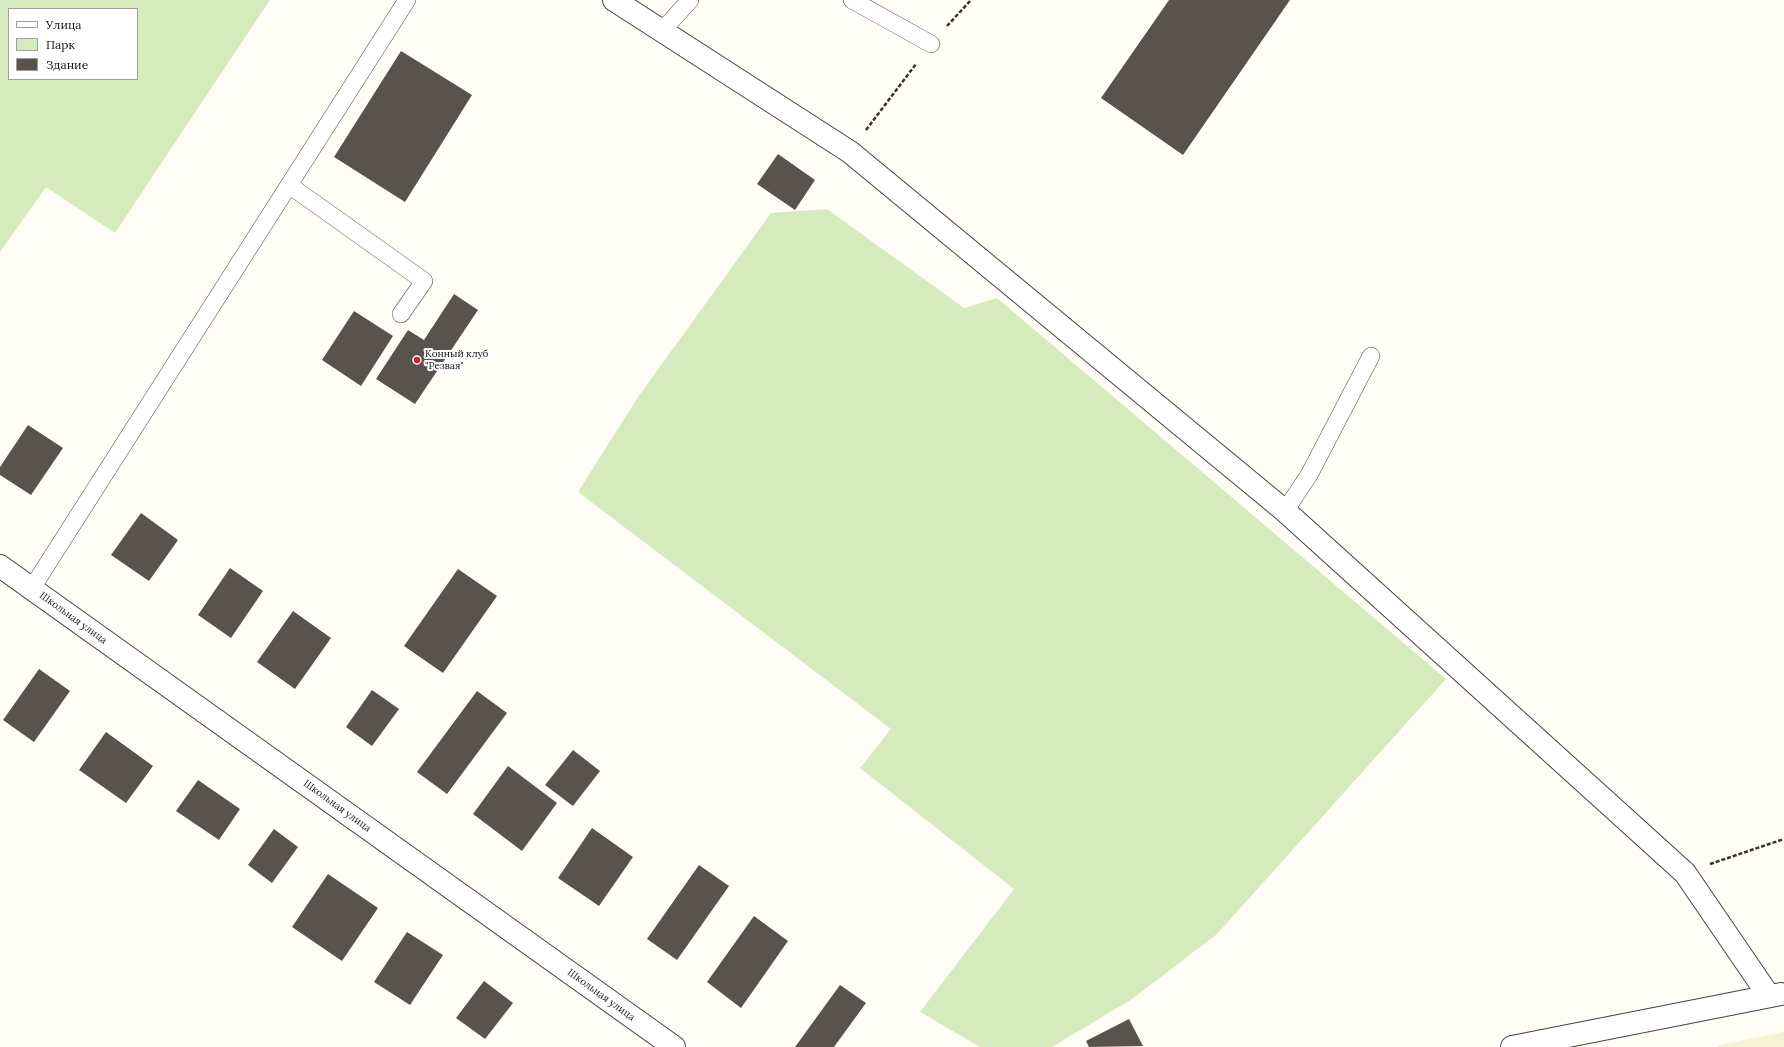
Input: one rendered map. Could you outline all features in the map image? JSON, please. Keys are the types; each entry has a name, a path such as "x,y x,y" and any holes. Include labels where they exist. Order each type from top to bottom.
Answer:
{"street":[{"path":"614,0 850,152 1285,510 1685,873 1777,995 1512,1047"},
{"name":"Школьная улица","path":"0,566 674,1047"}],"lane":[{"path":"32,588 407,0"},
{"path":"662,31 690,0"},
{"path":"852,0 930,44"},
{"path":"289,185 424,280 401,314"},
{"path":"1285,510 1309,475 1371,356"}],"path":[{"path":"850,152 930,44 971,0"},
{"path":"1685,873 1784,839"}],"shaded area":[{"path":"1784,1032 1784,1047 1717,1047 1723,1044"}],"green space":[{"path":"0,0 270,0 115,233 46,187 0,252"},
{"path":"827,209 964,308 997,298 1446,679 1217,934 1132,999 1052,1047 980,1047 920,1012 1014,889 860,768 891,729 578,492 638,397 771,213"}],"building":[{"path":"1169,0 1290,0 1183,155 1101,98"},
{"path":"401,51 472,95 405,202 334,157"},
{"path":"778,154 815,180 795,210 757,184"},
{"name":"Конный клуб \"Резвая\"","path":"454,294 478,310 415,404 376,379 408,330 424,340"},
{"path":"354,311 393,336 361,386 322,360"},
{"path":"28,425 63,448 31,495 0,475 0,467"},
{"path":"141,513 178,540 149,581 111,555"},
{"path":"230,568 263,591 231,638 198,615"},
{"path":"458,569 497,596 443,673 404,646"},
{"path":"293,611 331,638 295,689 257,662"},
{"path":"39,669 70,691 34,742 3,720"},
{"path":"372,690 399,709 372,746 346,727"},
{"path":"477,691 507,713 447,794 417,772"},
{"path":"106,732 153,766 126,803 79,770"},
{"path":"573,750 600,771 573,806 545,785"},
{"path":"508,766 557,803 522,851 473,814"},
{"path":"198,780 240,809 219,840 176,811"},
{"path":"592,828 633,857 599,906 558,878"},
{"path":"274,829 298,847 272,883 248,865"},
{"path":"699,865 729,886 677,960 647,939"},
{"path":"328,874 378,908 342,961 292,927"},
{"path":"754,916 788,941 741,1008 707,982"},
{"path":"407,932 443,955 410,1005 374,982"},
{"path":"484,981 513,1003 485,1039 456,1018"},
{"path":"840,985 866,1003 834,1047 795,1047"},
{"path":"1129,1019 1143,1046 1089,1047 1086,1041"}],"place":[{"name":"Конный клуб \"Резвая\"","path":"417,360"}]}
